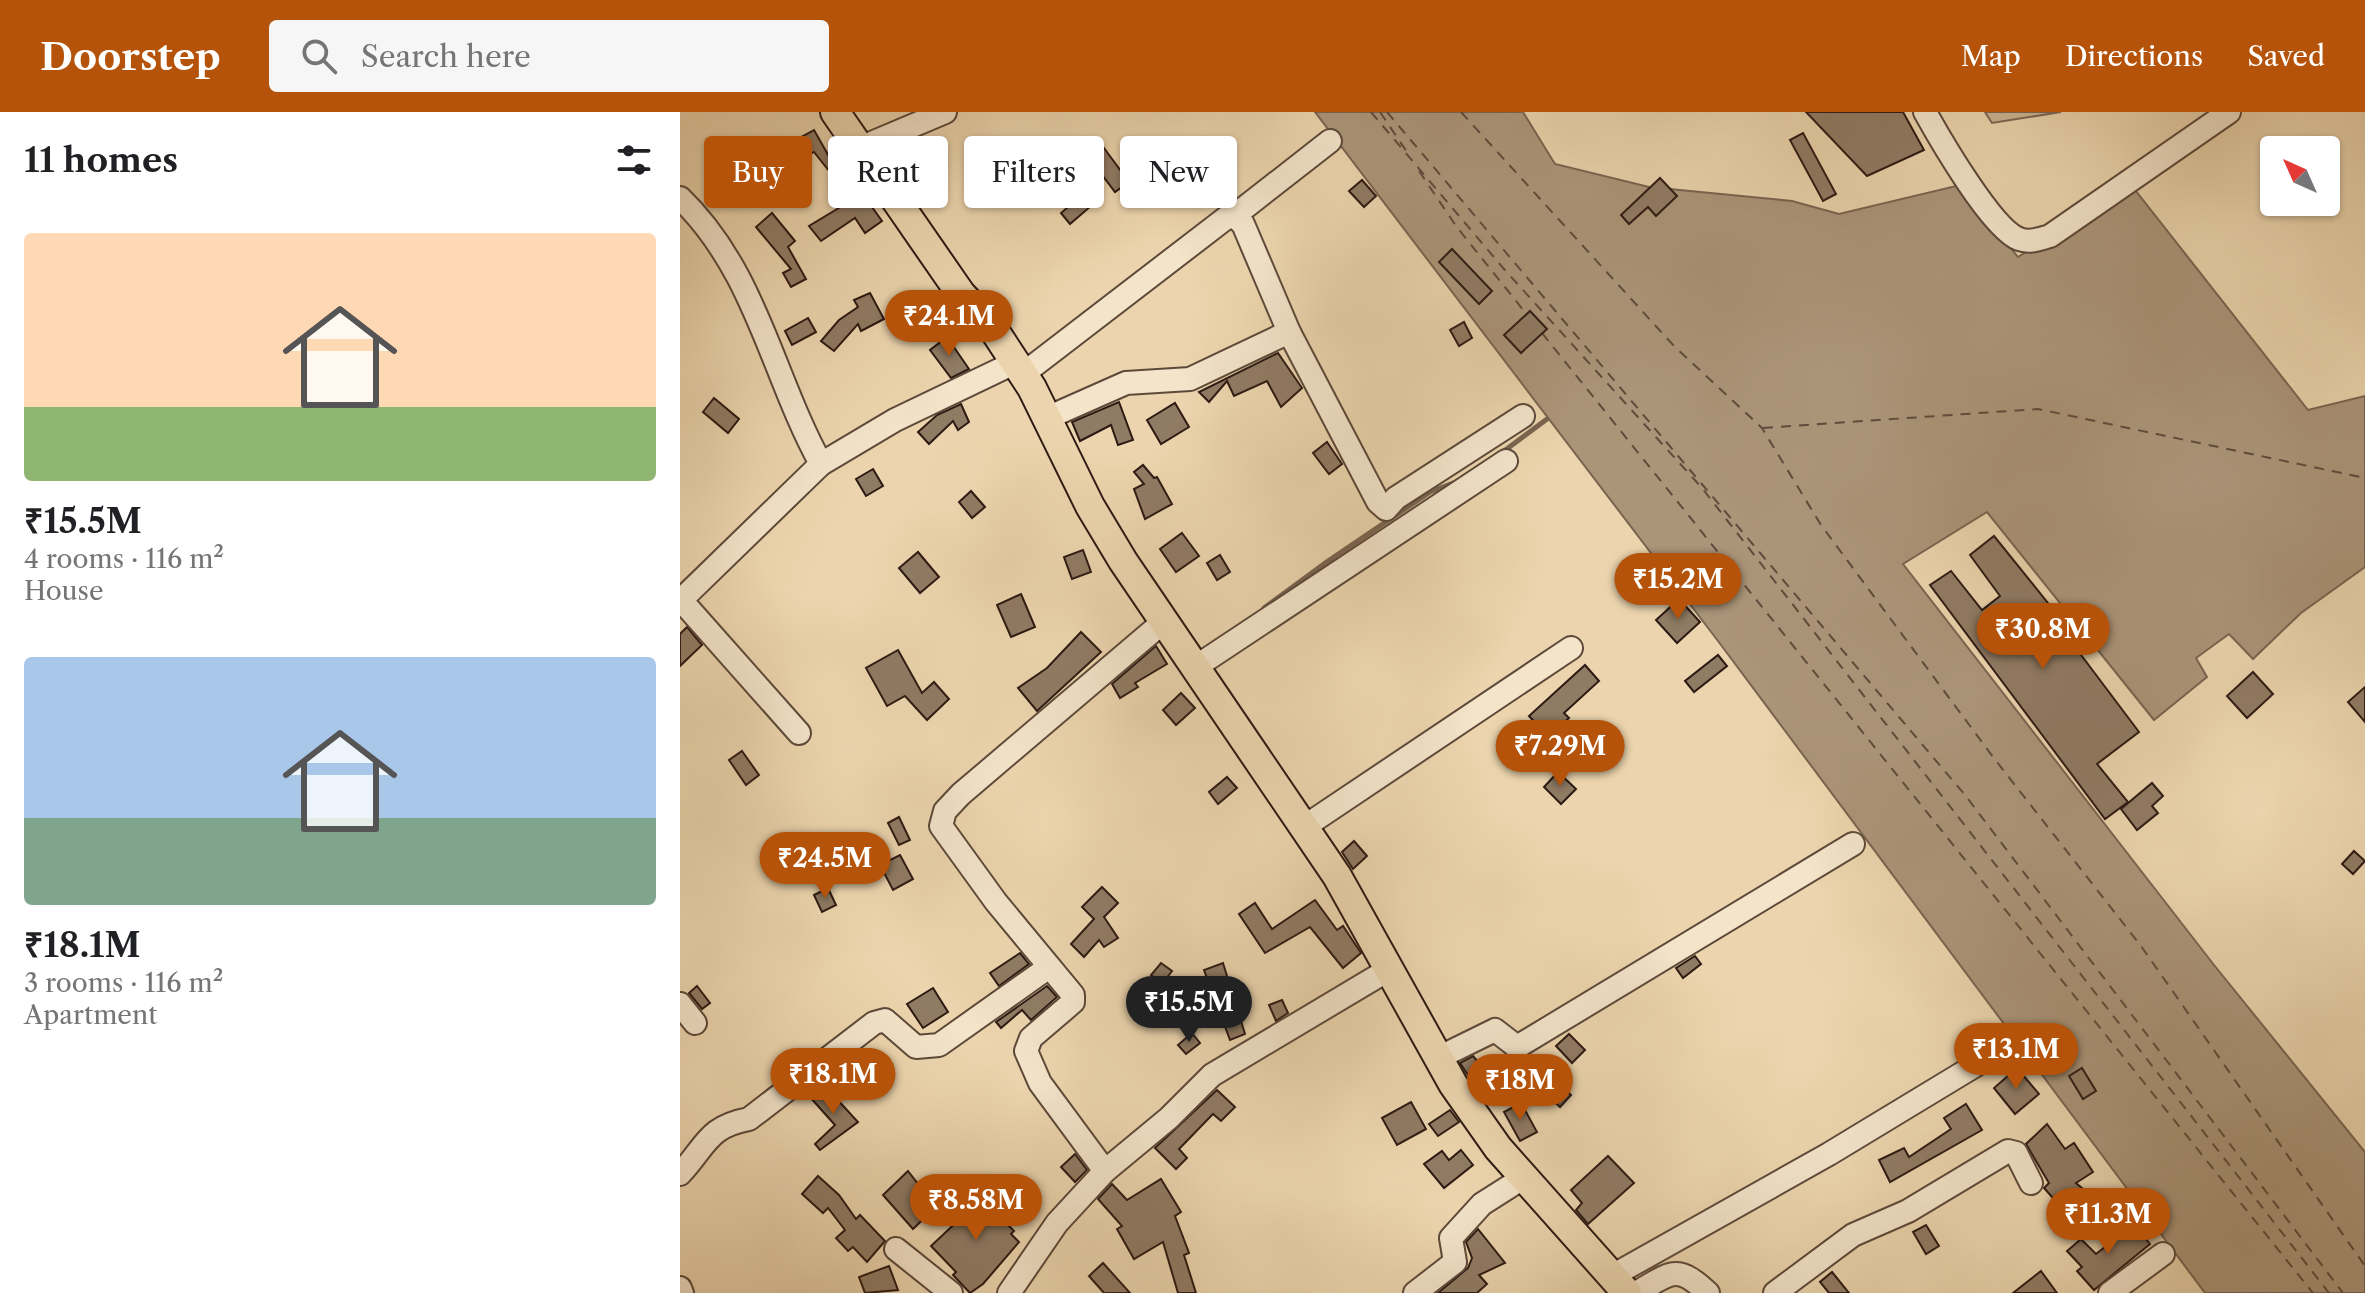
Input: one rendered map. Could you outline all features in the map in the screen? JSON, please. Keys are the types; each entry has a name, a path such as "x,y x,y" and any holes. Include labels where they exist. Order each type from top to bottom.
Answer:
{"main road":[{"path":"835,112 852,136"},
{"path":"902,208 961,294 992,327 1020,368 1090,506 1162,623 1337,876 1438,1058 1498,1148 1619,1284"}],"street":[{"path":"888,136 945,112"},
{"path":"1925,112 1946,150 2000,225 2016,238 2030,242 2050,236 2229,112"},
{"path":"799,733 681,600 821,464 895,420 1020,368 1234,216 1330,141"},
{"path":"680,198 709,226 754,306 790,405 821,464"},
{"path":"1234,216 1243,224 1289,332 1378,502 1386,509 1396,498 1523,416"},
{"path":"1047,418 1126,383 1190,379 1289,332"},
{"path":"1194,668 1506,461"},
{"path":"1105,1171 1040,1083 1026,1051 1031,1038 1073,1002 1073,995 996,902 941,826 945,811 1162,623"},
{"path":"1304,827 1571,648"},
{"path":"1438,1058 1495,1030 1517,1047 1853,844"},
{"path":"680,1174 712,1133 725,1124 749,1119 874,1023 885,1020 916,1047 939,1045 1049,967"},
{"path":"1009,1293 1057,1223 1105,1171 1169,1118 1212,1075 1388,970"},
{"path":"680,1004 695,1023"},
{"path":"1619,1284 2009,1045"},
{"path":"1775,1293 1853,1235 1908,1211 2008,1151 2016,1153 2031,1183"},
{"path":"1415,1293 1455,1262 1451,1238 1482,1204 1523,1178"},
{"path":"896,1249 951,1293"},
{"path":"2110,1293 2163,1254"},
{"path":"1636,1293 1673,1272 1681,1272 1708,1293"}],"shaded area":[{"path":"1315,112 1523,112 1555,164 1649,187 1792,201 1839,214 1960,185 2018,257 2132,186 2308,410 2365,396 2365,567 2301,613 2253,659 2229,634 2196,658 2207,677 2154,720 1987,512 1903,564 2214,965 2365,1152 2365,1293 2205,1293 1718,641"},
{"path":"1985,112 2061,112 1992,123"}],"building":[{"path":"1806,112 1903,112 1924,150 1867,176"},
{"path":"814,130 828,155 828,170 812,153 812,136 803,136"},
{"path":"1803,133 1836,194 1823,201 1790,140"},
{"path":"1104,148 1120,170 1120,188 1115,192 1104,177"},
{"path":"1660,178 1677,196 1656,216 1648,207 1629,224 1621,215"},
{"path":"1362,180 1376,196 1364,207 1349,191"},
{"path":"839,208 873,208 882,221 865,233 855,218 821,241 809,226"},
{"path":"1067,208 1089,208 1070,224 1061,213"},
{"path":"772,213 795,241 788,247 806,279 791,287 783,273 791,269 756,227"},
{"path":"1452,249 1492,291 1479,304 1439,262"},
{"path":"870,293 884,319 861,331 858,324 834,351 821,341 839,320 858,307 854,300"},
{"path":"1530,311 1547,329 1521,353 1504,335"},
{"path":"808,318 816,332 792,345 785,331"},
{"path":"1464,322 1472,338 1459,346 1450,330"},
{"path":"947,337 969,369 951,378 930,350"},
{"path":"1278,353 1302,388 1281,407 1267,381 1234,396 1227,381 1209,402 1199,392"},
{"path":"714,398 739,419 728,433 703,412"},
{"path":"1119,402 1133,440 1118,445 1111,425 1080,441 1072,422"},
{"path":"1175,403 1189,427 1161,444 1147,420"},
{"path":"961,404 969,422 958,430 953,421 929,444 918,432 937,415"},
{"path":"1327,442 1342,464 1329,474 1313,453"},
{"path":"1143,465 1154,478 1157,477 1172,504 1145,519 1134,489 1144,484 1134,472"},
{"path":"873,469 883,486 866,496 856,479"},
{"path":"971,491 985,507 972,518 959,502"},
{"path":"1182,533 1199,556 1176,572 1160,549"},
{"path":"1994,536 2052,608 2048,611 2139,732 2097,764 2128,802 2105,819 1930,585 1951,571 1982,610 2000,596 1970,555"},
{"path":"1083,550 1091,572 1072,579 1064,557"},
{"path":"918,552 939,577 920,593 899,568"},
{"path":"1220,555 1230,572 1217,580 1207,563"},
{"path":"1021,594 1035,627 1011,637 997,605"},
{"path":"1679,599 1700,622 1677,643 1656,620"},
{"path":"687,627 702,645 680,666 680,634"},
{"path":"1081,632 1101,652 1037,711 1018,688 1047,668"},
{"path":"1156,646 1167,664 1135,683 1138,687 1120,698 1112,684"},
{"path":"898,650 922,693 934,682 949,699 927,720 905,696 887,706 866,668"},
{"path":"1718,655 1727,666 1694,692 1685,681"},
{"path":"1585,665 1599,681 1564,713 1569,718 1548,737 1529,716"},
{"path":"2253,672 2273,694 2247,718 2227,696"},
{"path":"2365,687 2365,722 2348,702"},
{"path":"1181,693 1195,708 1176,725 1163,710"},
{"path":"742,751 759,775 746,785 729,760"},
{"path":"1558,772 1576,789 1561,804 1544,787"},
{"path":"1227,777 1237,788 1218,804 1209,792"},
{"path":"2152,783 2163,796 2152,806 2158,813 2137,830 2121,809"},
{"path":"899,817 910,840 899,845 888,823"},
{"path":"1354,841 1367,856 1353,869 1342,852"},
{"path":"2354,851 2365,861 2353,874 2342,864"},
{"path":"864,853 874,870 861,878 851,862"},
{"path":"900,855 913,879 893,890 880,865"},
{"path":"1102,887 1118,903 1104,917 1118,938 1104,947 1099,940 1084,957 1071,944 1094,919 1082,907"},
{"path":"828,888 836,905 822,912 814,895"},
{"path":"1315,900 1337,930 1343,926 1361,953 1343,968 1310,927 1265,953 1239,914 1255,903 1272,929"},
{"path":"1020,953 1029,964 999,986 990,973"},
{"path":"1695,956 1701,964 1683,978 1676,968"},
{"path":"1161,963 1172,971 1162,984 1151,975"},
{"path":"1223,963 1245,1034 1230,1040 1204,970"},
{"path":"697,986 710,1003 702,1009 689,993"},
{"path":"1047,986 1057,997 1031,1020 1022,1010 1001,1028 996,1022"},
{"path":"933,988 948,1012 923,1028 907,1004"},
{"path":"1282,1000 1288,1013 1276,1021 1269,1005"},
{"path":"1192,1033 1200,1043 1186,1054 1178,1045"},
{"path":"1569,1034 1585,1050 1572,1063 1556,1046"},
{"path":"857,1054 867,1067 852,1079 841,1066"},
{"path":"1473,1056 1483,1068 1470,1078 1460,1063"},
{"path":"2017,1068 2039,1094 2015,1114 1994,1088"},
{"path":"2082,1068 2096,1091 2083,1099 2069,1076"},
{"path":"1546,1072 1571,1095 1560,1107 1535,1084"},
{"path":"824,1085 858,1122 820,1150 815,1144 835,1125 810,1097"},
{"path":"1217,1090 1235,1107 1221,1121 1213,1114 1179,1149 1187,1158 1176,1169 1155,1148"},
{"path":"1411,1102 1426,1129 1397,1145 1382,1118"},
{"path":"1521,1103 1537,1132 1520,1141 1504,1112"},
{"path":"1966,1104 1982,1130 1890,1182 1879,1160 1904,1148 1909,1157 1951,1129 1944,1118"},
{"path":"1450,1110 1459,1122 1438,1136 1429,1124"},
{"path":"2047,1124 2065,1149 2074,1143 2093,1172 2076,1183 2089,1194 2069,1216 2044,1188 2049,1183 2026,1144"},
{"path":"1461,1150 1473,1165 1444,1188 1424,1164 1442,1151 1449,1160"},
{"path":"1075,1154 1087,1170 1075,1182 1061,1167"},
{"path":"1608,1156 1634,1183 1588,1224 1576,1210 1582,1203 1571,1190"},
{"path":"908,1171 936,1207 913,1229 883,1195"},
{"path":"818,1176 839,1195 856,1219 860,1215 885,1241 867,1262 853,1247 848,1251 836,1238 845,1230 828,1208 823,1213 802,1194"},
{"path":"1161,1179 1181,1212 1175,1216 1189,1253 1184,1255 1196,1293 1178,1293 1163,1242 1134,1259 1117,1229 1122,1226 1098,1199 1112,1184 1127,1200"},
{"path":"972,1188 1014,1231 1011,1234 1019,1242 983,1284 970,1293 953,1275 956,1272 931,1246 963,1216 953,1204"},
{"path":"2134,1224 2150,1244 2094,1290 2077,1271 2082,1267 2067,1251 2081,1239 2096,1254"},
{"path":"1926,1225 1939,1246 1926,1254 1913,1232"},
{"path":"1478,1229 1505,1263 1479,1275 1487,1284 1477,1293 1438,1293 1468,1268 1472,1258 1466,1242"},
{"path":"1103,1263 1130,1293 1104,1293 1089,1276"},
{"path":"889,1266 898,1290 865,1293 859,1277"},
{"path":"2041,1271 2057,1293 2013,1293"},
{"path":"1832,1272 1849,1293 1829,1293 1820,1282"}],"waterway":[{"path":"1500,454 1547,419"},
{"path":"1264,608 1430,492 1466,478"}],"ferry route":[{"path":"1371,112 1504,269 1702,488 2329,1293"},
{"path":"1380,112 1407,152"},
{"path":"1387,112 1965,795 2343,1293"},
{"path":"1461,112 1674,346 1762,428 1821,525 1993,757 2141,946 2365,1266"},
{"path":"1419,171 1456,226 1528,316"},
{"path":"1542,333 2313,1293"},
{"path":"1763,428 2038,409 2365,478"}]}
